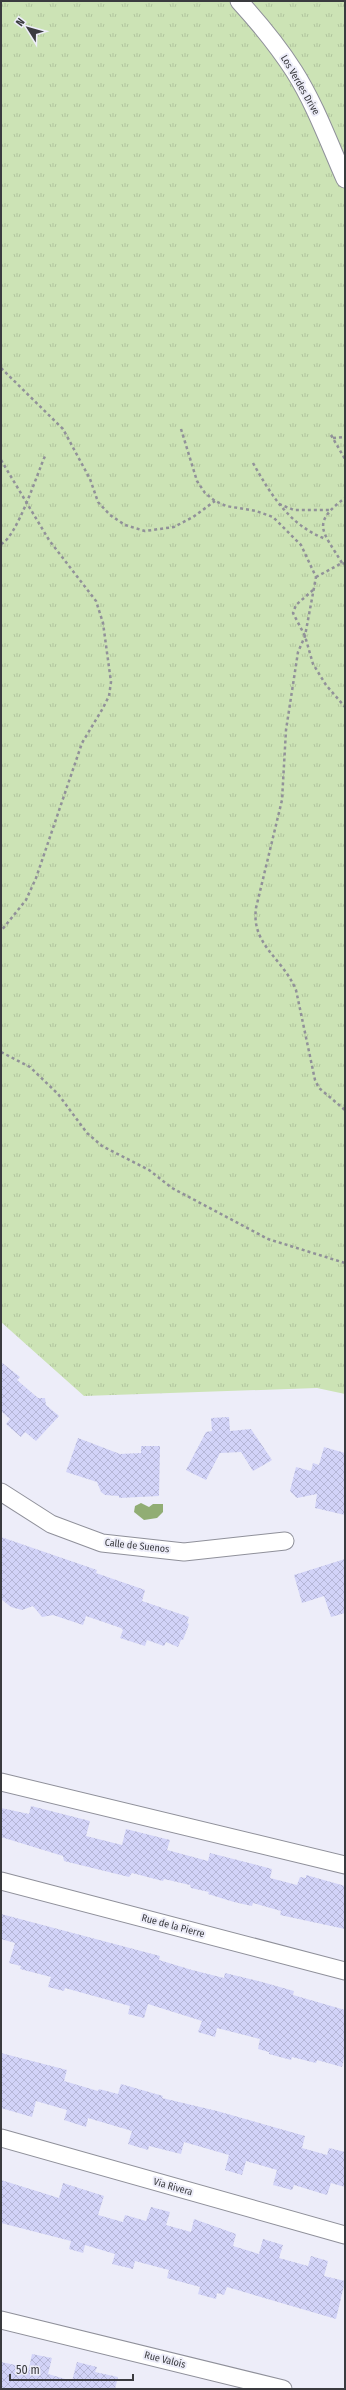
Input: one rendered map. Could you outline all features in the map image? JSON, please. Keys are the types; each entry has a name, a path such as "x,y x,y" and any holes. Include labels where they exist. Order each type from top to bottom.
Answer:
{"street":[{"name":"Los Verdes Drive","path":"239,1 264,28 295,72 318,115 345,179"},
{"name":"Calle de Suenos","path":"1,1492 51,1524 102,1543 184,1552 285,1542"},
{"path":"1,1782 345,1865"},
{"name":"Rue de la Pierre","path":"1,1881 345,1971"},
{"name":"Via Rivera","path":"1,2138 345,2235"},
{"name":"Rue Valois","path":"1,2320 283,2389"}],"path":[{"path":"1,368 63,429 90,479 98,502 110,515 124,525 145,531 174,527 193,517 215,501"},
{"path":"181,429 197,481 205,493 215,501 273,517 301,545 316,577 305,636 298,652 286,730 282,800 254,922 259,937 290,976 296,990 319,1088 345,1110"},
{"path":"330,435 345,459"},
{"path":"333,438 345,437"},
{"path":"1,544 11,536 45,456"},
{"path":"1,460 49,540 96,601 103,623 111,682 106,702 82,743 36,878 26,900 1,931"},
{"path":"253,463 278,504 302,528 326,539"},
{"path":"316,577 344,563 326,539 323,532 325,515 345,498"},
{"path":"278,504 294,510 330,510"},
{"path":"313,589 296,605 293,613 305,636 313,664 326,685 345,707"},
{"path":"1,1052 30,1067 58,1094 87,1133 102,1146 149,1170 172,1188 268,1239 345,1263"}],"green space":[{"path":"1,1 345,1 345,1394 317,1388 84,1396 1,1322"}],"shaded area":[{"path":"141,1503 149,1507 153,1504 163,1504 163,1512 157,1518 144,1520 134,1512 135,1506"}],"building":[{"path":"1,1362 20,1377 17,1380 38,1398 45,1398 46,1405 59,1416 36,1441 25,1432 21,1437 6,1424 10,1419 1,1411"},
{"path":"229,1417 230,1431 251,1429 272,1460 253,1471 241,1452 220,1453 206,1480 186,1470 206,1432 212,1431 211,1418"},
{"path":"78,1438 120,1454 141,1453 141,1446 160,1446 159,1496 119,1498 119,1496 105,1495 101,1492 97,1482 66,1472"},
{"path":"324,1447 345,1453 345,1515 315,1508 317,1494 297,1498 290,1491 296,1467 311,1471 313,1463 319,1465"},
{"path":"1,1537 97,1570 96,1573 145,1590 142,1601 189,1617 187,1623 189,1624 183,1640 181,1640 178,1647 166,1642 164,1646 147,1640 145,1646 120,1638 123,1630 121,1628 86,1616 83,1625 53,1615 42,1617 33,1606 22,1610 11,1607 1,1599"},
{"path":"345,1559 345,1613 331,1617 324,1596 302,1603 294,1575"},
{"path":"31,1806 90,1821 86,1836 122,1845 126,1829 170,1840 167,1850 208,1861 210,1853 272,1869 270,1878 297,1885 300,1877 306,1878 306,1875 345,1886 345,1929 280,1915 281,1911 253,1903 252,1906 234,1902 208,1894 209,1892 191,1888 190,1885 164,1879 163,1881 132,1873 129,1877 64,1861 63,1856 1,1837 1,1808 29,1814"},
{"path":"1,1914 160,1956 159,1960 192,1970 224,1978 225,1973 262,1982 294,1991 293,1995 345,2010 345,2054 342,2067 317,2060 316,2063 292,2057 291,2060 269,2054 269,2052 258,2049 260,2039 217,2028 215,2037 198,2032 202,2021 148,2004 144,2018 128,2014 130,2006 65,1988 64,1991 48,1987 51,1977 20,1969 21,1966 9,1963 15,1943 1,1939"},
{"path":"1,2053 67,2070 64,2081 98,2091 99,2089 118,2094 121,2084 163,2096 162,2098 217,2111 305,2136 302,2148 327,2155 329,2148 345,2152 345,2187 331,2183 327,2195 294,2185 292,2190 273,2185 277,2170 246,2161 242,2175 225,2170 229,2155 184,2142 181,2154 149,2146 148,2150 128,2144 132,2131 88,2118 86,2127 64,2120 67,2110 36,2101 32,2117 1,2108"},
{"path":"1,2180 59,2198 63,2183 104,2196 98,2215 123,2222 125,2215 146,2221 151,2207 170,2212 166,2225 191,2232 194,2219 236,2234 233,2246 259,2254 263,2239 283,2245 279,2258 308,2266 311,2256 328,2261 324,2276 345,2281 336,2319 227,2287 224,2295 217,2293 216,2299 198,2294 200,2287 167,2278 169,2270 135,2261 133,2269 112,2264 115,2254 85,2245 83,2253 69,2249 71,2241 1,2223"},
{"path":"32,2354 52,2358 48,2374 72,2381 77,2362 97,2367 95,2372 118,2377 115,2389 1,2389 1,2362 29,2368"}]}
